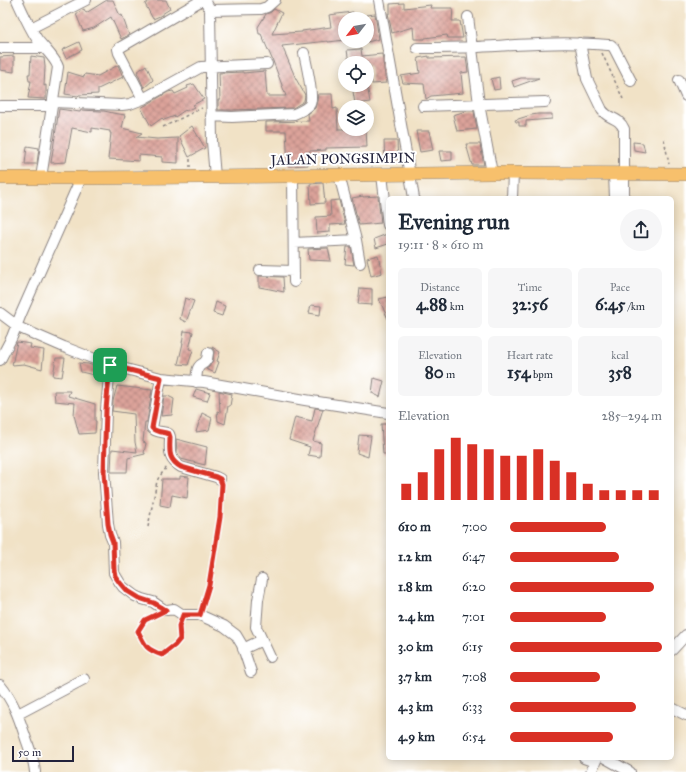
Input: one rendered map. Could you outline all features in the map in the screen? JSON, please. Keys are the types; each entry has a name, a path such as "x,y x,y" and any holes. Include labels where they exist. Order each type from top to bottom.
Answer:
{"main road":[{"name":"JALAN PONGSIMPIN","path":"0,178 492,173 686,174"}],"street":[{"path":"17,0 31,28 44,48 58,65 41,178"},
{"path":"31,28 86,0"},
{"path":"143,99 118,49 202,0"},
{"path":"205,0 210,10 211,116 215,177"},
{"path":"210,10 261,9 267,7 275,0"},
{"path":"379,0 414,196"},
{"path":"468,18 479,104 492,173"},
{"path":"580,43 587,78 602,110 605,114 620,122 624,129 615,196"},
{"path":"417,48 580,43 611,45 613,46 631,81"},
{"path":"0,48 44,48"},
{"path":"211,116 232,117 296,114 309,105 310,102 311,91 304,53"},
{"path":"0,106 130,104 143,99 201,67 267,64"},
{"path":"679,80 686,96"},
{"path":"423,106 545,102"},
{"path":"512,196 513,173"},
{"path":"619,174 624,196"},
{"path":"339,175 356,240 360,263"},
{"path":"382,175 386,209"},
{"path":"293,176 294,282"},
{"path":"0,360 17,326 81,178"},
{"path":"294,243 356,240"},
{"path":"260,270 294,271"},
{"path":"0,313 17,326 110,365 161,378 196,382 386,413"},
{"path":"196,382 198,367 200,364 204,363 208,353"},
{"path":"110,365 106,410 104,472 108,524 113,542 115,576 126,590 139,598 154,603 166,610 174,609 183,615 200,615 224,626 240,641 251,672"},
{"path":"161,378 152,428 155,431 169,434 170,453 173,461 181,467 220,479"},
{"path":"262,579 258,600 256,627 270,657"},
{"path":"674,648 686,635"},
{"path":"243,649 262,640"},
{"path":"18,714 84,678"},
{"path":"0,685 11,700 18,714 32,757 35,772"},
{"path":"674,709 686,716"},
{"path":"609,760 630,772"}],"path":[{"path":"598,44 623,99"},
{"path":"163,127 211,104"},
{"path":"664,139 671,174"},
{"path":"148,527 158,479 173,461"},
{"path":"200,615 209,585 220,517 222,484 220,479"},
{"path":"166,610 145,620 138,631 144,645 154,652 162,655 180,639 179,626 183,615"}],"building":[{"path":"107,0 113,0 120,16 122,15 129,35 121,39 111,17 94,28 83,31 76,14 84,9 86,13"},
{"path":"151,0 166,0 170,9 153,19 145,4"},
{"path":"404,3 404,8 431,5 430,8 453,8 452,21 460,21 463,38 448,38 447,35 425,39 414,39 413,27 392,33 388,13 390,13 390,4"},
{"path":"274,9 282,13 272,34 302,32 331,27 329,15 338,14 338,41 282,46 296,79 305,95 304,101 293,108 218,110 218,100 220,100 219,73 265,71 267,96 286,96 273,61 261,34 259,34 258,27 266,14"},
{"path":"374,14 379,39 374,40"},
{"path":"79,42 82,50 66,58 62,50"},
{"path":"361,49 362,56 348,56 347,50"},
{"path":"382,54 386,83 374,84 374,56 362,56"},
{"path":"14,56 14,72 0,70 0,57"},
{"path":"31,56 44,58 44,86 46,85 46,99 28,98 31,81 29,81 28,74 30,74"},
{"path":"429,56 429,58 466,57 468,72 461,73 463,93 431,96 426,99 424,84 403,83 401,76 420,73 418,58"},
{"path":"118,65 123,77 98,89 98,94 78,96 65,94 68,72 84,77 85,74 98,76"},
{"path":"146,65 153,80 144,88 137,72"},
{"path":"499,77 500,89 494,90 491,79"},
{"path":"521,78 539,78 514,87 512,81"},
{"path":"194,84 204,99 193,105 194,107 186,111 185,110 175,117 164,120 162,118 151,126 141,108 168,92 173,91 175,94 188,88 187,86"},
{"path":"353,92 368,92 370,100 354,100"},
{"path":"318,94 332,94 333,109 337,108 338,136 366,136 367,147 326,148 326,150 309,151 309,153 307,153 308,165 288,166 286,131 266,131 266,122 309,121 308,114 315,108"},
{"path":"59,109 80,112 81,110 104,111 125,115 122,128 142,133 136,137 157,139 178,138 178,163 162,162 162,157 139,155 139,161 108,159 110,131 92,128 92,132 72,128 66,162 51,163"},
{"path":"466,111 474,111 477,129 457,131 453,115"},
{"path":"552,114 552,119 526,121 526,126 519,126 519,122 516,122 515,120 531,115"},
{"path":"192,126 205,148 189,157 179,136"},
{"path":"416,131 429,131 433,150 420,152"},
{"path":"384,141 397,141 398,162 385,163"},
{"path":"633,142 643,143 645,152 634,150"},
{"path":"466,144 480,144 484,165 472,165"},
{"path":"27,146 39,148 37,164 25,164"},
{"path":"439,151 452,151 452,160 441,161"},
{"path":"323,183 325,203 311,204 310,184"},
{"path":"378,196 381,223 359,225 352,198"},
{"path":"339,200 345,224 330,225 330,232 317,233 316,217 331,216 330,201"},
{"path":"386,234 386,245 376,248 374,239"},
{"path":"347,247 351,247 354,265 345,264"},
{"path":"328,248 331,261 309,260 308,249"},
{"path":"378,255 382,273 371,276 367,258"},
{"path":"259,276 283,277 284,292 259,287"},
{"path":"360,288 372,289 372,305 358,304"},
{"path":"386,297 386,315 379,299"},
{"path":"185,298 194,301 186,322 180,319"},
{"path":"216,302 225,306 222,316 213,313"},
{"path":"311,305 321,306 320,315 309,313"},
{"path":"184,331 193,332 189,349 193,350 188,365 178,364"},
{"path":"17,342 31,344 30,348 44,350 42,369 24,364 12,365"},
{"path":"212,347 220,352 217,361 219,362 215,373 206,369 213,360 214,351"},
{"path":"56,358 65,358 62,377 53,376"},
{"path":"79,363 88,364 103,369 102,377 81,372"},
{"path":"374,378 384,381 380,397 372,393"},
{"path":"117,386 152,390 147,422 145,422 143,442 146,443 145,454 128,458 127,472 111,472 112,449 137,452 135,442 134,414 112,411"},
{"path":"196,389 210,393 207,401 193,397"},
{"path":"54,391 70,391 68,396 95,404 95,433 79,434 74,415 75,403 55,401"},
{"path":"219,391 232,394 225,424 218,421 217,411 220,412"},
{"path":"164,396 174,399 172,415 161,416"},
{"path":"315,408 323,409 313,441 321,443 320,457 308,455 310,447 289,440 295,417 312,421"},
{"path":"202,413 212,418 209,430 196,432"},
{"path":"381,424 386,424 386,454 383,454"},
{"path":"359,435 371,436 368,457 357,453"},
{"path":"176,439 207,447 205,465 181,459 177,452"},
{"path":"180,476 189,477 187,498 172,495 170,507 160,505 162,479 180,479"}],"route":[{"path":"110,365 161,378 152,428 155,431 169,434 169,451 173,461 176,464 181,467 216,477 220,479 222,484 220,517 209,585 200,615 183,615 179,626 180,639 162,655 154,652 144,645 138,631 145,620 166,610 148,600 135,596 126,590 115,576 113,539 110,534 108,524 104,472 106,410 110,365"}]}
